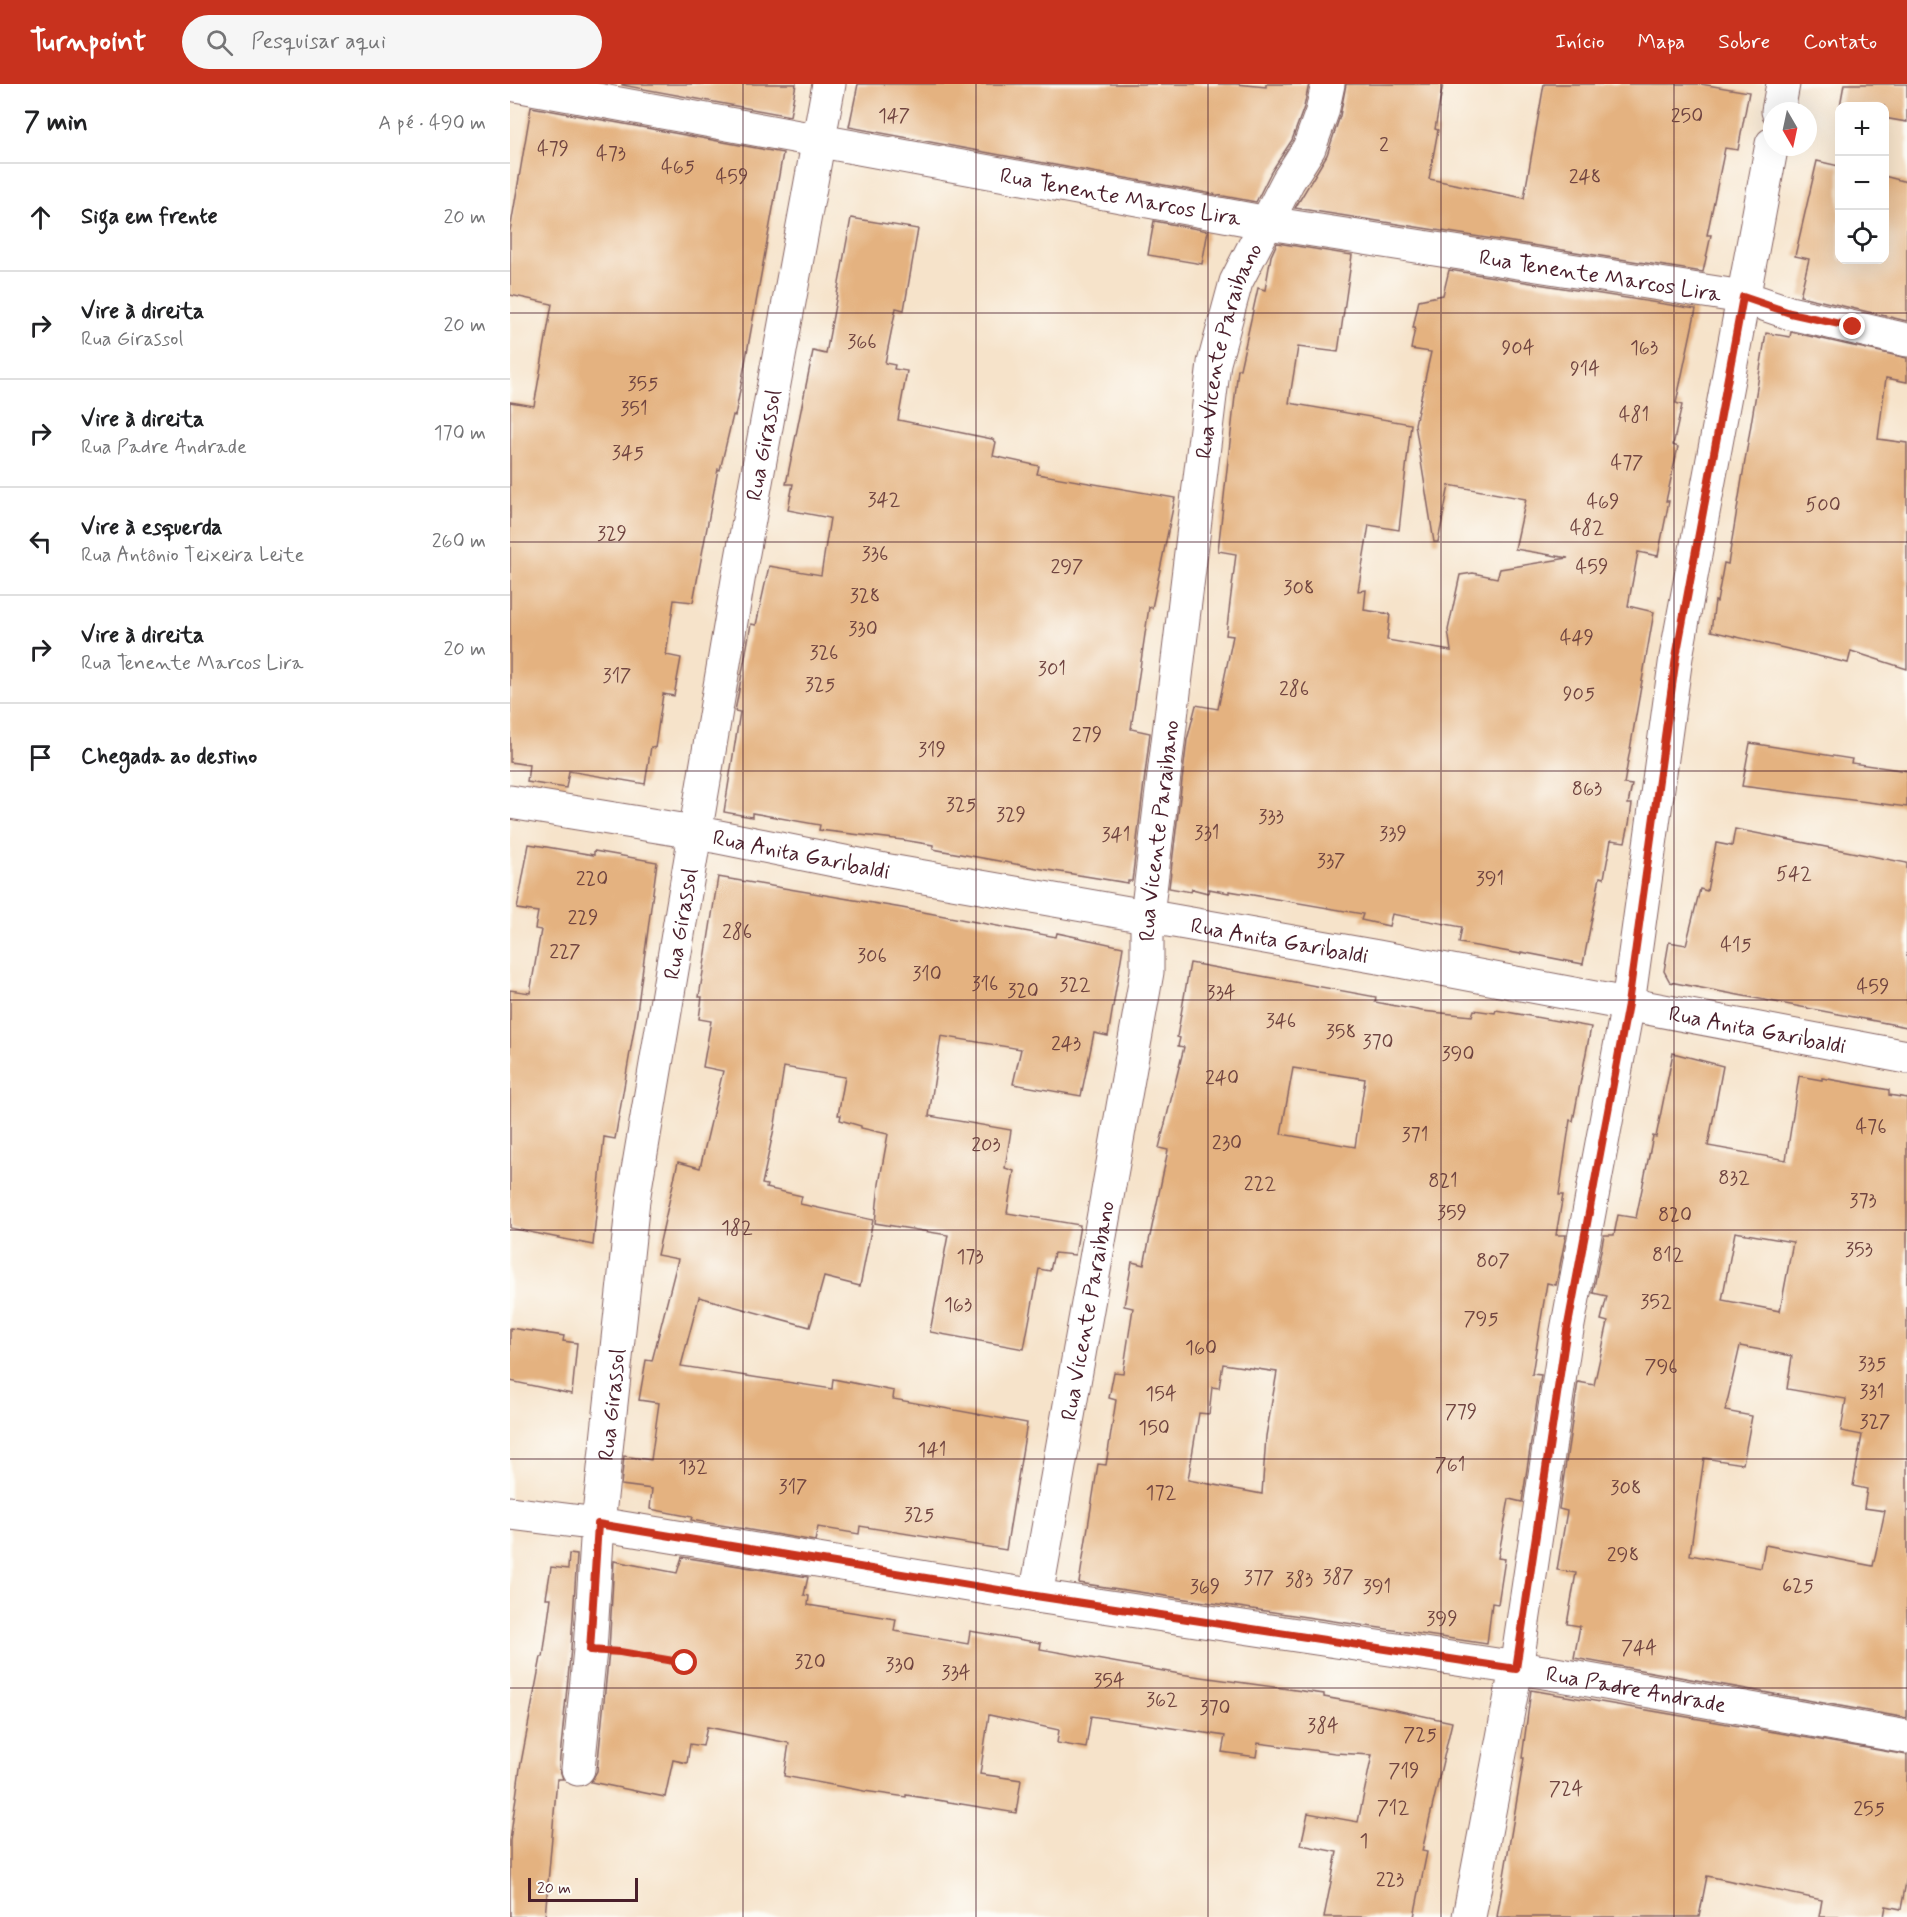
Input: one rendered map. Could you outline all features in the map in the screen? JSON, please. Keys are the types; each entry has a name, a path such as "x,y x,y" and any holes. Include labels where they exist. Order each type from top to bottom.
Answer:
{"street":[{"name":"Rua Tenente Marcos Lira","path":"510,84 1268,223 1743,297 1790,313 1907,340"},
{"name":"Rua Girassol","path":"578,1769 590,1650 598,1524 633,1200 738,580 829,84"},
{"name":"Rua Vicente Paraibano","path":"1036,1596 1147,972 1147,915 1214,363 1236,282 1288,181 1309,148 1322,112 1328,84"},
{"path":"1780,102 1784,84"},
{"path":"1469,1917 1516,1669 1565,1341 1628,1004 1676,657 1770,156"},
{"name":"Rua Anita Garibaldi","path":"510,802 694,832 884,870 1147,915 1907,1057"},
{"name":"Rua Padre Andrade","path":"510,1513 598,1524 1036,1596 1544,1672 1907,1737"}],"path":[{"path":"590,1650 620,1652 685,1663"}],"building":[{"path":"622,84 796,84 790,116"},
{"path":"858,84 1236,84 1266,87 1266,84 1309,84 1304,107 1292,140 1271,172 1256,202 849,127"},
{"path":"1346,84 1443,84 1429,179 1524,198 1544,84 1701,84 1749,92 1738,150 1725,148 1707,235 1711,235 1703,272 1295,208 1327,155 1340,116"},
{"path":"1844,84 1907,84 1907,122 1889,119 1889,102 1841,102"},
{"path":"531,107 783,153 735,416 733,415 720,470 718,469 693,602 674,600 666,655 681,658 674,696 663,694 655,748 651,747 645,784 569,771 566,788 527,782 529,765 510,762 510,402 534,406 552,304 510,295 510,231"},
{"path":"1817,161 1835,165 1835,264 1889,264 1889,177 1907,182 1907,321 1800,296 1809,259 1795,256"},
{"path":"851,218 918,229 904,310 896,308 885,363 895,365 894,369 907,371 898,420 992,439 996,442 993,456 1039,466 1037,474 1175,498 1152,608 1149,607 1131,729 1150,733 1132,881 1128,883 933,849 933,845 819,830 820,825 752,813 752,817 724,812 740,712 735,711 751,624 756,625 769,566 821,575 830,518 788,510 793,484 786,484 813,351 826,354"},
{"path":"1154,221 1208,231 1202,264 1148,255"},
{"path":"1277,243 1352,255 1338,352 1298,347 1289,403 1411,424 1399,530 1369,525 1358,591 1366,590 1364,610 1390,614 1387,640 1451,651 1448,630 1460,575 1473,573 1497,578 1500,569 1568,558 1515,549 1526,499 1449,485 1438,542 1434,542 1415,424 1431,352 1411,349 1419,300 1443,295 1449,270 1696,309 1676,403 1682,405 1673,445 1678,447 1666,501 1669,501 1658,556 1638,552 1628,606 1654,612 1624,784 1632,785 1628,804 1632,804 1629,824 1625,842 1611,840 1604,878 1600,877 1583,964 1459,943 1462,927 1392,914 1389,926 1361,920 1363,914 1229,891 1229,893 1209,889 1208,893 1192,889 1191,892 1169,888 1187,740 1196,705 1218,709 1233,636 1226,635 1236,554 1218,551 1238,369 1240,369 1258,288 1265,290 1271,256"},
{"path":"1791,332 1907,358 1907,382 1886,378 1878,439 1907,443 1907,669 1851,651 1848,663 1711,631 1724,563 1728,564 1766,333 1790,337"},
{"path":"1750,743 1852,759 1851,763 1907,771 1907,807 1742,786"},
{"path":"1735,829 1907,863 1907,1027 1670,982 1664,971 1669,942 1686,945 1700,889 1707,891 1716,843 1732,846"},
{"path":"529,844 594,855 594,851 657,862 637,1012 615,1139 604,1137 593,1245 510,1228 510,990 530,993 541,930 535,929 538,912 517,909"},
{"path":"718,877 1056,937 1057,933 1123,947 1108,1036 1094,1033 1081,1096 1013,1084 1021,1049 941,1036 929,1116 1011,1130 1005,1168 1014,1171 1007,1213 1080,1225 1075,1255 1054,1253 1050,1271 1039,1269 1024,1349 930,1332 948,1235 875,1223 888,1134 840,1120 841,1115 838,1115 845,1077 784,1067 762,1184 767,1185 766,1188 802,1196 800,1204 873,1220 860,1286 824,1277 810,1327 699,1297 681,1366 832,1389 833,1379 894,1391 893,1399 1027,1423 1006,1550 860,1526 859,1534 818,1527 815,1541 691,1520 692,1517 650,1509 652,1489 621,1485 624,1456 651,1460 659,1403 639,1400 646,1360 652,1361 678,1259 657,1255 678,1162 700,1168 723,1071 703,1067 711,1021 699,1019 702,997 699,997"},
{"path":"1190,963 1376,997 1375,1002 1422,1011 1472,1016 1474,1010 1495,1013 1496,1010 1591,1027 1573,1121 1570,1120 1559,1195 1563,1195 1556,1235 1566,1235 1556,1285 1547,1283 1532,1374 1541,1375 1522,1502 1509,1499 1498,1558 1505,1559 1498,1604 1492,1603 1487,1644 1079,1583 1098,1464 1106,1465 1116,1400 1109,1398 1114,1372 1123,1373 1133,1308 1124,1306 1132,1262 1144,1265 1168,1150 1159,1148 1184,1047 1178,1046 1180,1038 1177,1037","holes":["1293,1068 1365,1079 1355,1147 1281,1134","1223,1364 1277,1372 1266,1436 1262,1494 1188,1480 1199,1413 1209,1414 1212,1387 1219,1388"]},
{"path":"1673,1053 1723,1066 1708,1146 1786,1160 1799,1076 1889,1090 1889,1095 1907,1098 1907,1718 1574,1658 1580,1626 1567,1624 1576,1573 1557,1570 1567,1511 1559,1509 1578,1382 1594,1385 1608,1322 1601,1320 1607,1296 1593,1293 1604,1235 1614,1235 1618,1215 1636,1218 1653,1136 1656,1137","holes":["1735,1232 1793,1242 1780,1311 1722,1300","1740,1346 1792,1356 1787,1389 1846,1399 1841,1431 1862,1435 1853,1486 1867,1489 1864,1508 1885,1511 1873,1566 1765,1545 1761,1568 1690,1555 1704,1458 1743,1464 1752,1416 1725,1411"]},
{"path":"510,1328 564,1336 563,1341 577,1343 572,1394 510,1381"},
{"path":"569,1554 577,1555 571,1648 559,1767 563,1779 557,1779 545,1917 510,1917 510,1841 520,1768 541,1657 543,1657 551,1598 546,1598 551,1567 568,1569"},
{"path":"682,1557 808,1577 804,1595 809,1596 808,1605 896,1619 894,1631 968,1644 970,1631 1041,1643 1040,1649 1180,1674 1324,1694 1324,1697 1452,1722 1422,1851 1427,1852 1414,1917 1324,1917 1337,1852 1301,1845 1308,1813 1358,1822 1372,1755 1335,1753 1258,1743 1256,1757 1222,1752 1225,1736 1091,1716 1086,1748 1057,1743 1059,1730 989,1715 980,1774 1021,1780 1016,1813 906,1795 906,1797 864,1791 784,1776 789,1743 707,1727 703,1746 690,1744 687,1763 673,1760 665,1797 591,1782 597,1771 609,1651 614,1561 677,1573"},
{"path":"1531,1690 1907,1755 1907,1877 1901,1909 1886,1906 1884,1917 1819,1917 1822,1900 1707,1876 1699,1917 1497,1917 1524,1758 1522,1758"}],"route":[{"path":"685,1663 620,1652 590,1650 598,1524 1036,1596 1516,1669 1565,1341 1628,1004 1676,657 1743,297 1790,313 1853,327"}]}
